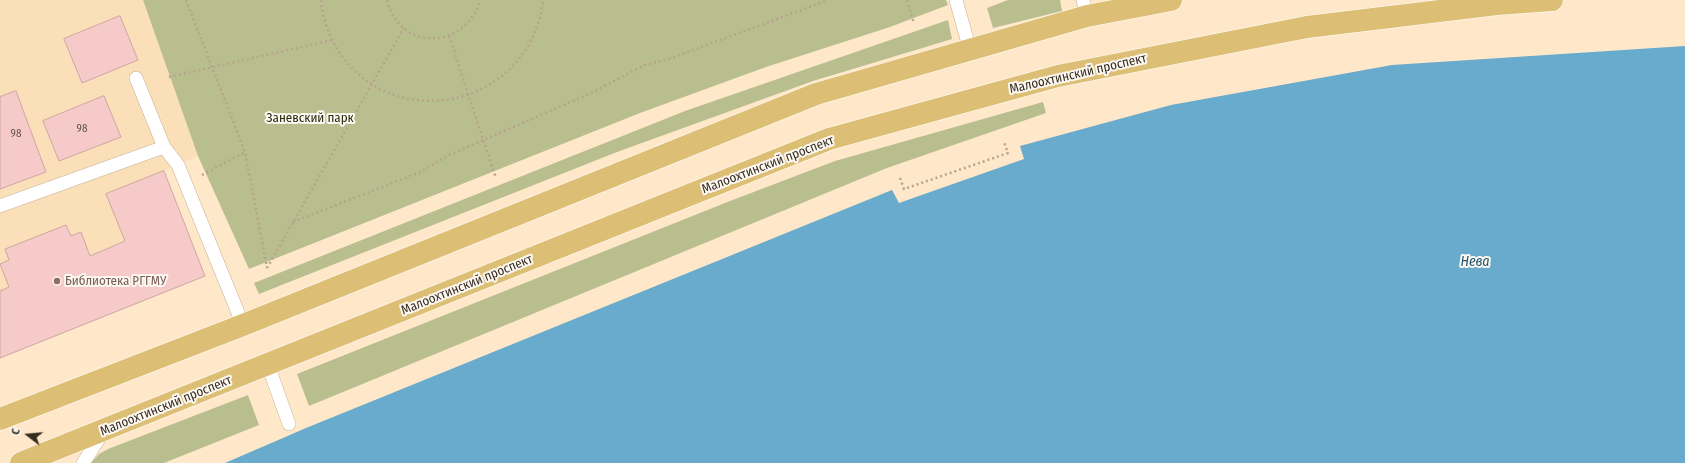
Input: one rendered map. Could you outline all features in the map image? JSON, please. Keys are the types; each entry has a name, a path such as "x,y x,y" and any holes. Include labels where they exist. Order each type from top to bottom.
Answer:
{"main road":[{"path":"0,419 242,325 816,94 970,50 1085,8 1171,0"},
{"name":"Малоохтинский проспект","path":"21,463 829,140 1058,76 1299,28 1498,4 1552,0"}],"lane":[{"path":"956,0 970,50"},
{"path":"136,78 164,146 178,165 186,183 242,325"},
{"path":"0,206 164,146"},
{"path":"268,365 289,424"},
{"path":"83,463 104,430"}],"path":[{"path":"186,0 245,152 267,268 404,28"},
{"path":"321,0 321,8 332,40 342,57 356,72 372,84 387,92 403,98 419,100 447,100 468,95 489,85 508,71 523,54 535,34 542,11 543,0"},
{"path":"387,0 394,16 404,28 414,34 426,38 449,36 460,30 470,22 477,10 480,0"},
{"path":"293,222 420,172 449,155 591,93 645,65 669,59 828,0"},
{"path":"907,0 914,24"},
{"path":"449,36 496,178"},
{"path":"169,77 332,40"},
{"path":"900,178 904,189 1008,153 1004,142"},
{"path":"186,183 245,152"}],"shaded area":[{"path":"0,0 143,0 198,156 164,171 205,276 0,358"}],"green space":[{"name":"Заневский парк","path":"143,0 946,0 948,5 890,27 766,67 640,113 249,269 198,156"},
{"path":"1008,0 1060,0 1062,11 993,28 987,8"},
{"path":"948,20 952,39 813,81 617,152 259,294 254,283 685,111"},
{"path":"1043,102 1046,113 887,168 309,406 297,374 730,201 835,161"},
{"path":"248,395 259,425 164,463 91,463 99,454 108,449"}],"water":[{"name":"Нева","path":"1685,46 1685,463 225,463 306,428 892,190 899,203 1024,159 1020,146 1171,105 1392,65"}],"building":[{"path":"120,16 138,60 82,83 64,39"},
{"path":"16,91 46,172 0,189 0,97"},
{"path":"104,96 121,137 59,161 43,121"},
{"path":"164,171 205,276 0,358 0,291 9,287 0,264 9,260 5,249 66,225 71,236 81,232 90,256 125,241 106,194"}],"place":[{"name":"Библиотека РГГМУ","path":"57,281"}]}
